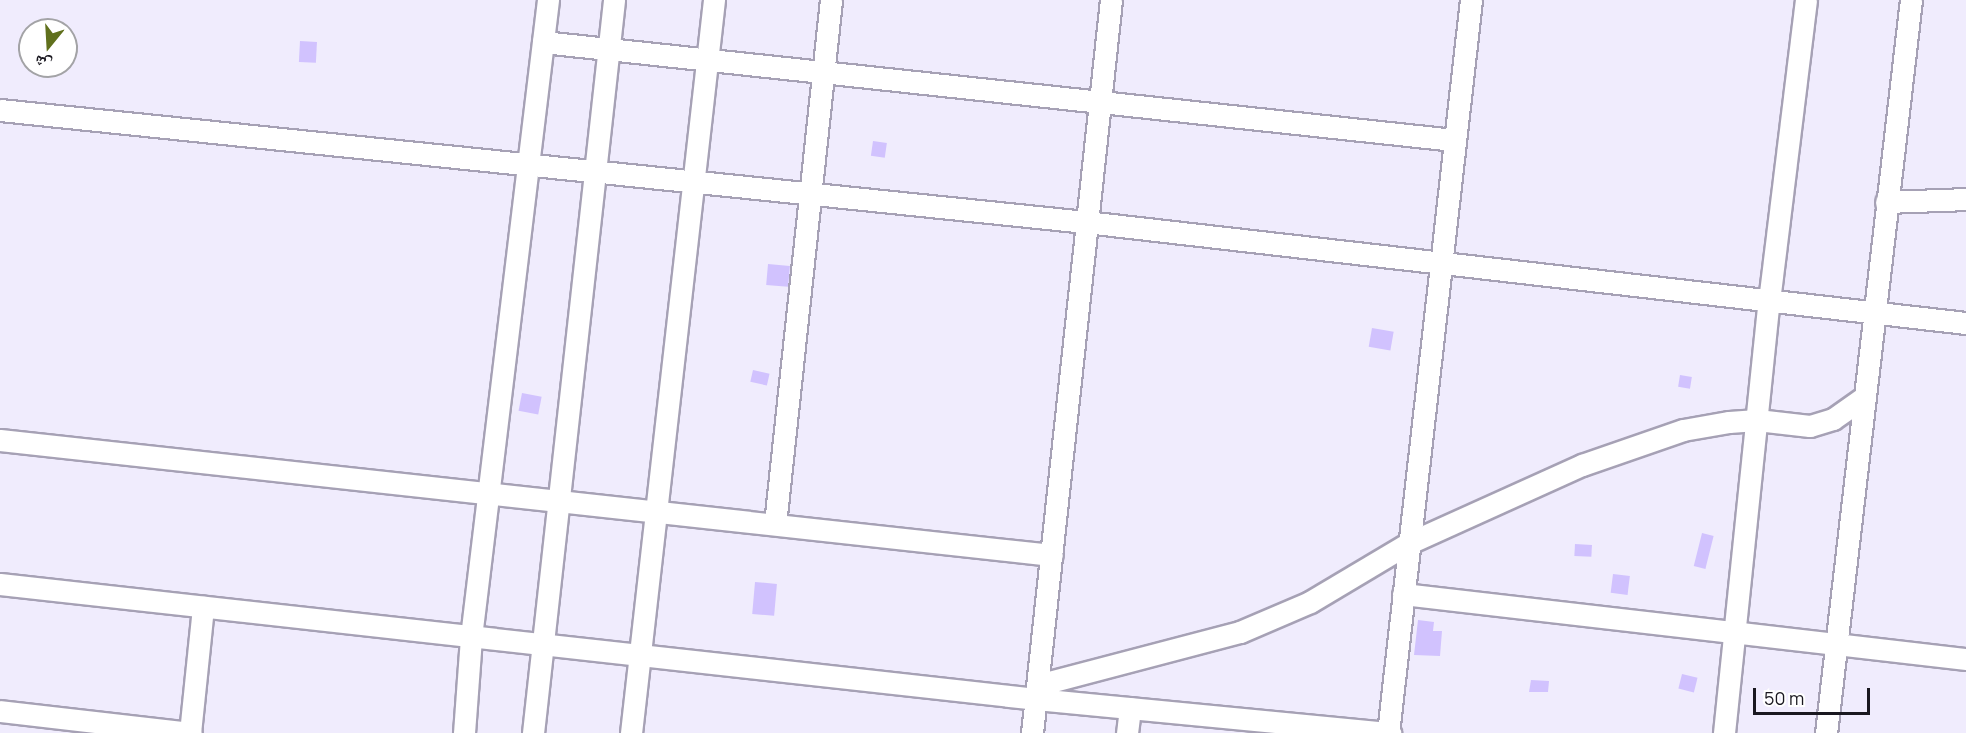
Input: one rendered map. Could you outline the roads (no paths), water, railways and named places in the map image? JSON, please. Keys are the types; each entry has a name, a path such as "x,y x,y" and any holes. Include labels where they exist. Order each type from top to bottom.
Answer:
{"street":[{"path":"464,733 471,637 548,0"},
{"path":"533,733 592,172 614,0"},
{"path":"631,733 714,0"},
{"path":"775,524 812,195 831,0"},
{"path":"1032,733 1111,0"},
{"path":"0,584 542,645 1037,692 1130,708 1388,733 1471,0"},
{"path":"1724,733 1769,301 1806,0"},
{"path":"1826,733 1862,399 1911,0"},
{"path":"543,42 1454,140"},
{"path":"0,110 1086,222 1966,323"},
{"path":"1886,202 1966,199"},
{"path":"1037,692 1240,632 1310,602 1409,543 1582,465 1683,430 1756,420 1810,426 1833,418 1862,399"},
{"path":"0,440 1052,555"},
{"path":"1403,594 1966,659"},
{"path":"0,711 190,733 203,607"},
{"path":"1127,733 1130,708"}]}
